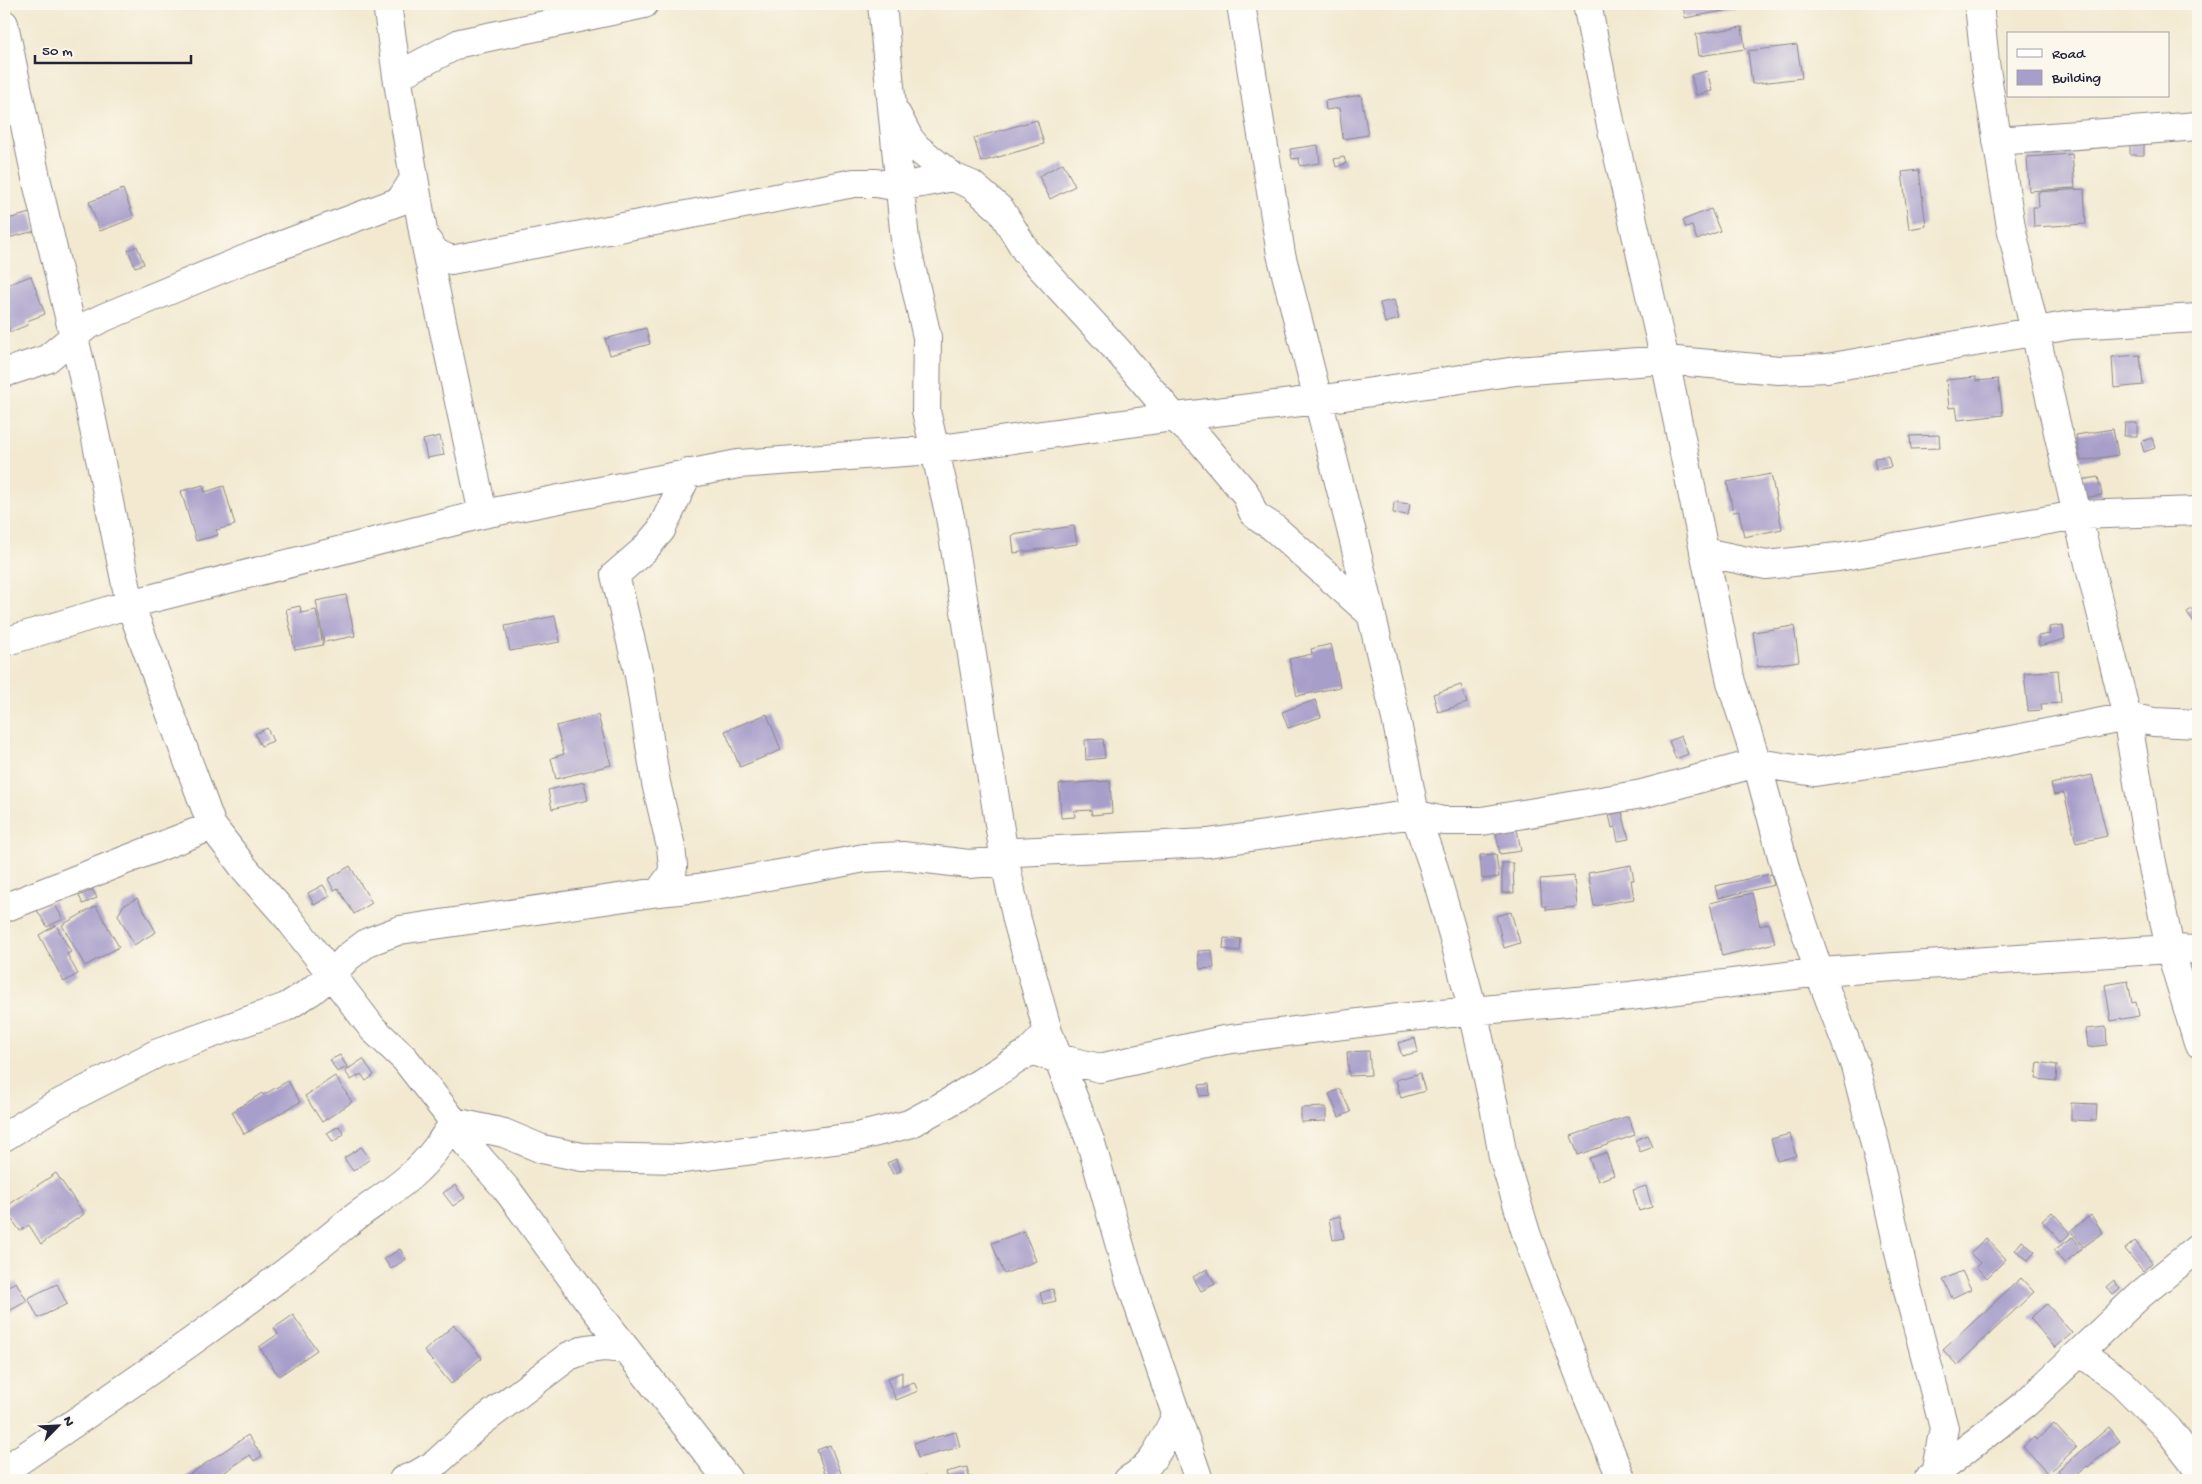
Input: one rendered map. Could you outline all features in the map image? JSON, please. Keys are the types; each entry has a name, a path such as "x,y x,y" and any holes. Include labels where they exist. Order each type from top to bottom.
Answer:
{"street":[{"path":"387,4 411,196 424,237 483,514"},
{"path":"397,76 460,43 644,4"},
{"path":"882,4 905,240 927,337 926,411 950,517 999,825 1017,920 1048,1032 1073,1092 1091,1143 1129,1278 1199,1480"},
{"path":"1241,4 1281,254 1371,614 1397,723 1415,814 1454,935 1473,1011 1503,1157 1527,1236 1587,1395 1622,1480"},
{"path":"1588,4 1610,121 1665,360 1731,682 1819,972 1855,1066 1876,1148 1906,1284 1944,1428 1930,1477"},
{"path":"1978,4 2011,227 2077,515 2127,717 2149,848 2170,949 2198,1043"},
{"path":"4,24 36,178 82,371 130,604 212,826 245,869 289,919 373,1029 405,1059 454,1122 467,1144 508,1191 588,1300 728,1480"},
{"path":"893,108 912,142 953,177 972,185 1001,210 1026,251 1119,352 1174,417 1201,442 1250,501 1253,512 1274,528 1371,614"},
{"path":"1998,142 2198,126"},
{"path":"424,237 436,253 450,260 854,183 876,182 900,187 953,177"},
{"path":"4,373 47,359 88,325 105,317 255,255 411,196"},
{"path":"4,642 130,604 483,514 738,464 934,450 1174,417 1317,400 1516,371 1665,360 1780,370 1827,368 2071,326 2198,318"},
{"path":"47,359 82,371"},
{"path":"659,892 672,874 671,847 656,783 639,675 615,575 644,550 661,530 688,474"},
{"path":"1704,552 1766,565 1838,557 2077,515 2198,510"},
{"path":"4,1137 54,1106 158,1053 286,1007 310,992 331,975 348,957 368,942 400,930 698,888 864,858 902,856 969,864 1005,861 1016,852 1208,843 1415,814 1443,821 1482,821 1642,794 1757,763 1815,772 1960,750 2127,717 2154,722 2198,724"},
{"path":"969,864 999,825"},
{"path":"4,908 212,826"},
{"path":"1029,1052 1100,1068 1224,1040 1399,1018 1630,996 1819,972 2170,949 2198,950"},
{"path":"454,1122 504,1134 542,1149 582,1157 682,1159 857,1136 909,1124 946,1104 1029,1052 1048,1032"},
{"path":"1073,1092 1100,1068"},
{"path":"4,1472 253,1297 364,1209 402,1183 433,1153 454,1122"},
{"path":"1930,1477 2024,1404 2141,1294 2198,1248"},
{"path":"403,1480 435,1464 480,1423 569,1356 580,1340 585,1325 588,1300"},
{"path":"569,1356 596,1348 626,1349"},
{"path":"2080,1352 2122,1382 2168,1429 2198,1468"},
{"path":"1936,1398 1950,1416 1983,1437"},
{"path":"1142,1478 1176,1416"}],"building":[{"path":"1683,4 1734,4 1735,9 1685,18"},
{"path":"1742,27 1745,49 1699,56 1696,34"},
{"path":"1797,45 1802,78 1752,84 1748,51"},
{"path":"1707,71 1712,91 1696,95 1691,75"},
{"path":"1361,95 1368,135 1343,139 1339,108 1326,110 1325,101"},
{"path":"1037,120 1044,144 981,162 974,138"},
{"path":"2130,142 2144,142 2144,155 2130,155"},
{"path":"1318,145 1320,163 1300,166 1299,158 1292,159 1290,149"},
{"path":"2072,154 2075,188 2029,191 2027,157"},
{"path":"1344,157 1346,164 1336,167 1334,159"},
{"path":"1063,163 1075,186 1050,199 1039,176"},
{"path":"1919,170 1926,226 1909,229 1902,172"},
{"path":"123,189 134,218 100,231 89,202"},
{"path":"2084,189 2086,224 2034,227 2033,207 2039,207 2038,192"},
{"path":"1711,209 1720,231 1697,240 1692,226 1686,228 1683,220"},
{"path":"30,213 35,231 4,239 4,220"},
{"path":"137,246 144,264 135,267 128,250"},
{"path":"31,276 45,314 27,321 28,325 10,332 4,315 4,286"},
{"path":"1394,300 1399,319 1385,323 1380,303"},
{"path":"646,328 650,344 610,355 605,339"},
{"path":"2140,355 2143,385 2114,388 2112,357"},
{"path":"1976,377 1976,381 1998,379 2003,415 1958,420 1956,407 1949,408 1946,380"},
{"path":"2125,423 2137,423 2137,436 2124,436"},
{"path":"2113,429 2118,455 2081,461 2076,435"},
{"path":"1939,435 1940,448 1911,449 1910,436"},
{"path":"440,436 444,455 427,458 423,440"},
{"path":"2152,438 2155,448 2144,452 2141,442"},
{"path":"1888,456 1891,467 1876,470 1874,458"},
{"path":"1771,474 1782,529 1744,537 1739,511 1733,512 1727,482"},
{"path":"2098,477 2102,495 2084,498 2081,480"},
{"path":"203,485 205,492 224,486 235,525 216,530 218,535 196,541 181,491"},
{"path":"1394,502 1410,504 1408,515 1393,513"},
{"path":"1074,526 1077,544 1014,553 1012,535"},
{"path":"346,595 355,636 324,642 316,601"},
{"path":"2198,605 2198,628 2187,612"},
{"path":"300,606 301,613 316,610 323,645 295,650 286,609"},
{"path":"555,616 560,642 510,651 505,626"},
{"path":"2063,625 2065,639 2039,646 2038,636 2050,634 2049,627"},
{"path":"1794,626 1799,661 1758,667 1753,632"},
{"path":"1331,644 1340,687 1297,696 1289,659 1312,654 1311,649"},
{"path":"2058,670 2061,703 2041,704 2042,710 2028,711 2024,673"},
{"path":"1461,685 1467,703 1438,712 1433,694"},
{"path":"1315,700 1321,717 1288,728 1282,712"},
{"path":"767,714 781,750 740,767 725,731"},
{"path":"598,715 611,765 556,779 551,758 564,754 556,726"},
{"path":"267,728 273,741 261,746 255,734"},
{"path":"1681,736 1688,754 1676,759 1669,741"},
{"path":"1103,739 1105,758 1086,760 1085,740"},
{"path":"2092,775 2107,836 2076,843 2064,793 2054,795 2051,784"},
{"path":"1110,781 1112,813 1092,815 1091,810 1074,811 1075,817 1061,818 1059,784"},
{"path":"584,782 588,800 552,809 548,790"},
{"path":"1622,812 1629,839 1618,841 1615,827 1612,828 1609,815"},
{"path":"1517,829 1521,851 1500,854 1496,833"},
{"path":"1496,854 1499,877 1482,879 1480,855"},
{"path":"1502,863 1513,863 1514,893 1502,893"},
{"path":"1631,865 1634,880 1631,880 1634,899 1594,906 1588,873"},
{"path":"350,866 372,903 354,914 338,888 334,890 328,879"},
{"path":"1771,874 1774,885 1718,898 1715,886"},
{"path":"1574,876 1577,907 1546,910 1546,906 1542,906 1540,879"},
{"path":"323,885 330,896 314,905 308,893"},
{"path":"93,890 97,898 83,904 79,896"},
{"path":"1752,893 1760,926 1769,923 1775,943 1722,956 1710,903"},
{"path":"137,898 156,932 134,945 118,915 123,906"},
{"path":"53,901 63,919 47,927 37,910"},
{"path":"96,906 119,947 85,966 62,925"},
{"path":"1511,912 1520,943 1504,948 1496,916"},
{"path":"56,925 71,952 67,954 78,974 64,982 39,935"},
{"path":"1224,938 1241,939 1240,951 1223,949"},
{"path":"1212,950 1214,968 1200,969 1198,951"},
{"path":"2128,981 2132,1003 2136,1002 2139,1016 2111,1021 2105,985"},
{"path":"2106,1027 2107,1045 2088,1047 2086,1029"},
{"path":"1415,1038 1418,1052 1402,1056 1398,1043"},
{"path":"1369,1051 1371,1075 1349,1076 1347,1052"},
{"path":"340,1055 347,1067 337,1072 330,1060"},
{"path":"363,1059 374,1075 366,1081 361,1074 351,1080 345,1071"},
{"path":"2038,1062 2057,1065 2056,1081 2036,1079"},
{"path":"1420,1073 1425,1091 1401,1098 1396,1080"},
{"path":"335,1076 352,1102 322,1122 305,1096"},
{"path":"288,1081 300,1102 244,1134 232,1112 262,1093 263,1095"},
{"path":"1209,1084 1210,1095 1200,1096 1199,1085"},
{"path":"1340,1089 1351,1112 1339,1117 1329,1094"},
{"path":"2071,1103 2097,1104 2096,1121 2071,1120"},
{"path":"1326,1107 1326,1121 1301,1122 1301,1108"},
{"path":"1628,1116 1635,1135 1578,1155 1571,1136"},
{"path":"339,1126 344,1134 333,1142 327,1133"},
{"path":"1790,1134 1796,1156 1777,1161 1771,1139"},
{"path":"1648,1135 1653,1147 1640,1152 1635,1140"},
{"path":"361,1147 370,1159 353,1171 344,1158"},
{"path":"1606,1153 1614,1175 1598,1181 1589,1158"},
{"path":"896,1159 901,1171 893,1174 887,1163"},
{"path":"56,1173 84,1214 41,1244 29,1225 20,1231 4,1208"},
{"path":"455,1185 465,1198 453,1206 443,1193"},
{"path":"1646,1186 1652,1207 1639,1211 1633,1190"},
{"path":"2052,1212 2071,1233 2061,1242 2042,1221"},
{"path":"2091,1215 2103,1233 2083,1247 2071,1230"},
{"path":"1340,1216 1344,1238 1333,1240 1329,1219"},
{"path":"1024,1231 1036,1261 1004,1274 992,1243"},
{"path":"2073,1237 2082,1249 2064,1263 2054,1250"},
{"path":"1986,1238 2006,1259 1987,1278 1976,1267 1980,1263 1970,1253"},
{"path":"2022,1241 2035,1252 2028,1260 2015,1250"},
{"path":"2135,1241 2152,1263 2143,1271 2125,1249"},
{"path":"400,1249 406,1259 391,1269 384,1259"},
{"path":"1207,1269 1215,1284 1201,1291 1193,1277"},
{"path":"1962,1271 1971,1289 1952,1298 1943,1280"},
{"path":"2021,1278 2034,1292 1957,1365 1943,1350"},
{"path":"2114,1280 2120,1289 2113,1295 2106,1287"},
{"path":"16,1282 27,1301 4,1314 4,1288"},
{"path":"57,1284 67,1304 38,1318 28,1298"},
{"path":"1053,1289 1056,1301 1043,1304 1040,1293"},
{"path":"2047,1304 2072,1333 2055,1348 2030,1318"},
{"path":"293,1315 317,1350 279,1376 259,1347 278,1334 274,1328"},
{"path":"454,1325 482,1358 451,1384 424,1351"},
{"path":"902,1372 902,1387 914,1382 918,1391 896,1400 887,1379"},
{"path":"2054,1424 2076,1448 2048,1474 2023,1447 2034,1437 2036,1440"},
{"path":"2109,1427 2120,1441 2070,1480 2066,1480 2058,1470"},
{"path":"956,1432 960,1447 918,1458 914,1443"},
{"path":"248,1435 262,1456 254,1461 250,1455 213,1480 181,1480"},
{"path":"830,1445 841,1473 827,1479 817,1450"},
{"path":"967,1467 970,1480 948,1480 946,1472"},
{"path":"925,1476 925,1480 912,1480"}]}
